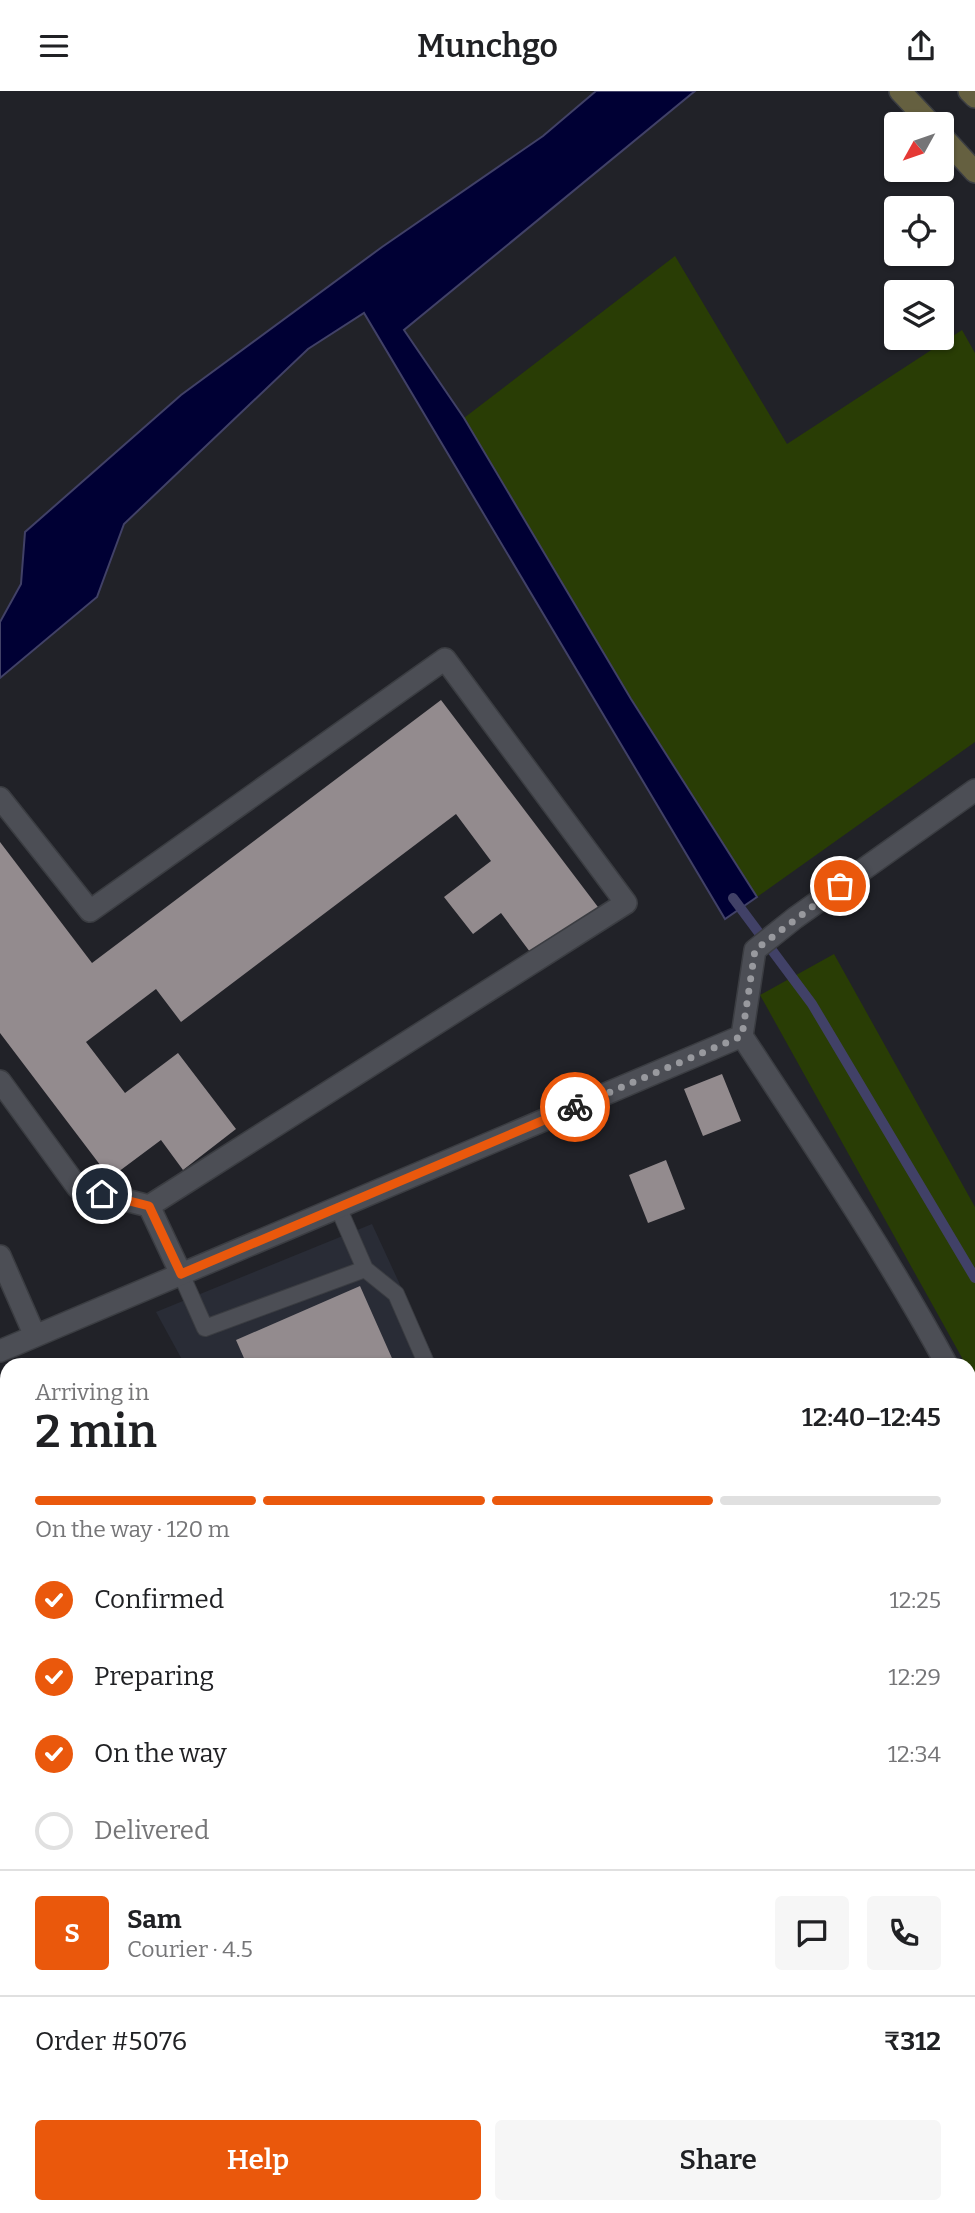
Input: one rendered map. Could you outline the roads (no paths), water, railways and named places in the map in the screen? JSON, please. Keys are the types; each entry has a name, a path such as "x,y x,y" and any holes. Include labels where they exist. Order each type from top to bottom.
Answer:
{"main road":[{"path":"900,91 920,112"},
{"path":"969,91 975,97"},
{"path":"954,149 975,171"}],"street":[{"path":"0,798 90,911 445,659 626,903 149,1206 78,1188 0,1081"},
{"path":"943,1358 838,1180 742,1036 755,950 795,918 975,790"},
{"path":"0,1350 742,1036"},
{"path":"149,1206 181,1274"},
{"path":"0,1256 35,1336"}],"lane":[{"path":"338,1207 365,1269 396,1294 424,1358"},
{"path":"181,1274 205,1328 365,1269"}],"waterway":[{"path":"733,898 812,1004 975,1278"}]}
